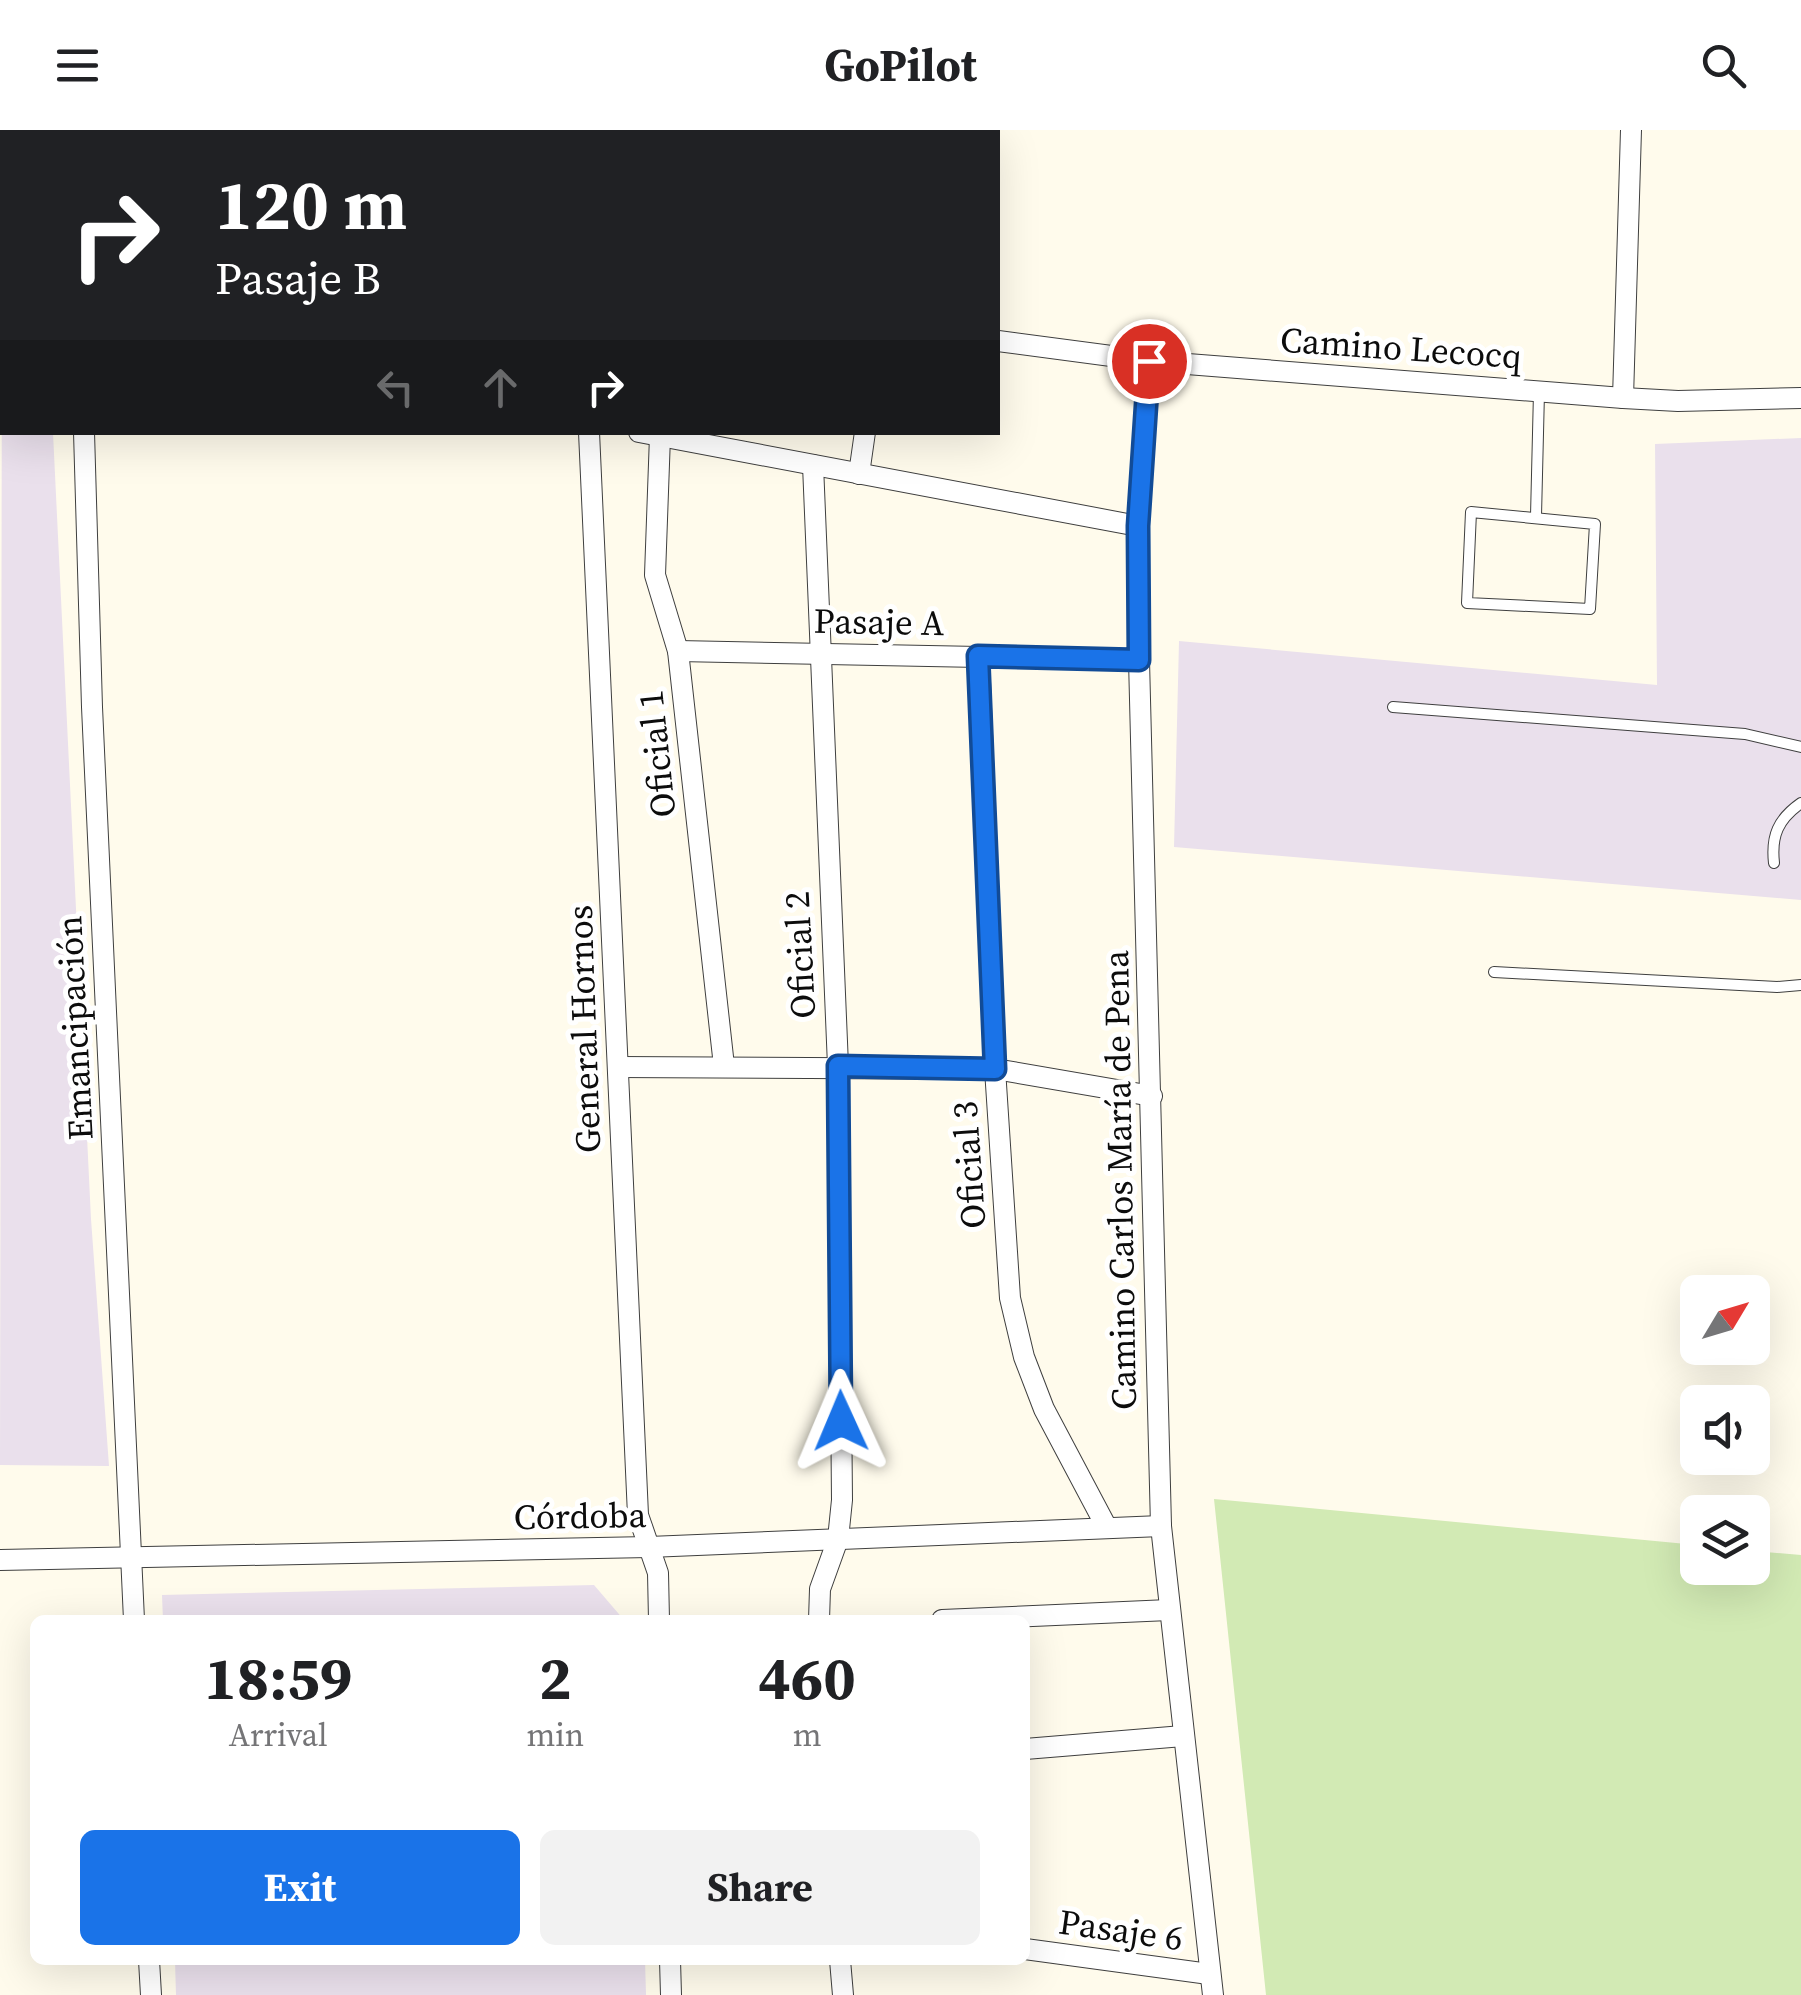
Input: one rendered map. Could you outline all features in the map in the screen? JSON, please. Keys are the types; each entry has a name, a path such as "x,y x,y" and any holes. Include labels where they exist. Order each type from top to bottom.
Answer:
{"street":[{"path":"1623,398 1631,130"},
{"name":"Camino Lecocq","path":"1000,341 1149,361 1623,398 1801,398"},
{"name":"Camino Carlos María de Pena","path":"1149,361 1138,526 1139,660 1160,1526 1211,1984"},
{"name":"Emancipación","path":"84,435 93,726 134,1615"},
{"name":"General Hornos","path":"589,435 638,1515 658,1573 659,1615"},
{"name":"Oficial 1","path":"649,435 655,575 678,651 724,1066"},
{"path":"654,435 1138,526"},
{"path":"859,474 865,435"},
{"name":"Oficial 2","path":"813,465 838,1066 842,1480 838,1539 820,1589 819,1615"},
{"name":"Pasaje A","path":"678,651 1139,660"},
{"name":"Oficial 3","path":"978,656 995,1069 1010,1298 1033,1384 1057,1440 1107,1528"},
{"path":"618,1068 995,1069 1152,1096"},
{"name":"Córdoba","path":"0,1560 649,1547 1160,1526"},
{"path":"1030,1616 1168,1610"},
{"path":"1030,1749 1183,1736"},
{"name":"Pasaje 6","path":"1030,1951 1211,1984"},
{"path":"149,1965 151,1995"},
{"path":"670,1965 672,1995"},
{"path":"840,1965 842,1995"}],"lane":[{"path":"1536,516 1539,391"},
{"path":"1471,512 1536,516 1595,524 1590,609 1468,603 1471,512"},
{"path":"1393,706 1745,734 1801,747"},
{"path":"1774,864 1772,842 1783,816 1801,803"},
{"path":"1494,972 1777,987 1801,985"}],"shaded area":[{"path":"2,435 53,435 91,1219 109,1466 0,1465"},
{"path":"1801,438 1801,900 1174,847 1179,641 1657,685 1655,444"},
{"path":"594,1585 620,1615 163,1615 162,1595"},
{"path":"175,1965 645,1965 646,1995 176,1995"}],"green space":[{"path":"1214,1499 1680,1543 1680,1585 1770,1585 1770,1552 1801,1555 1801,1995 1266,1995"}],"route":[{"path":"841,1421 838,1066 995,1069 978,656 1139,660 1138,526 1149,361"}]}
